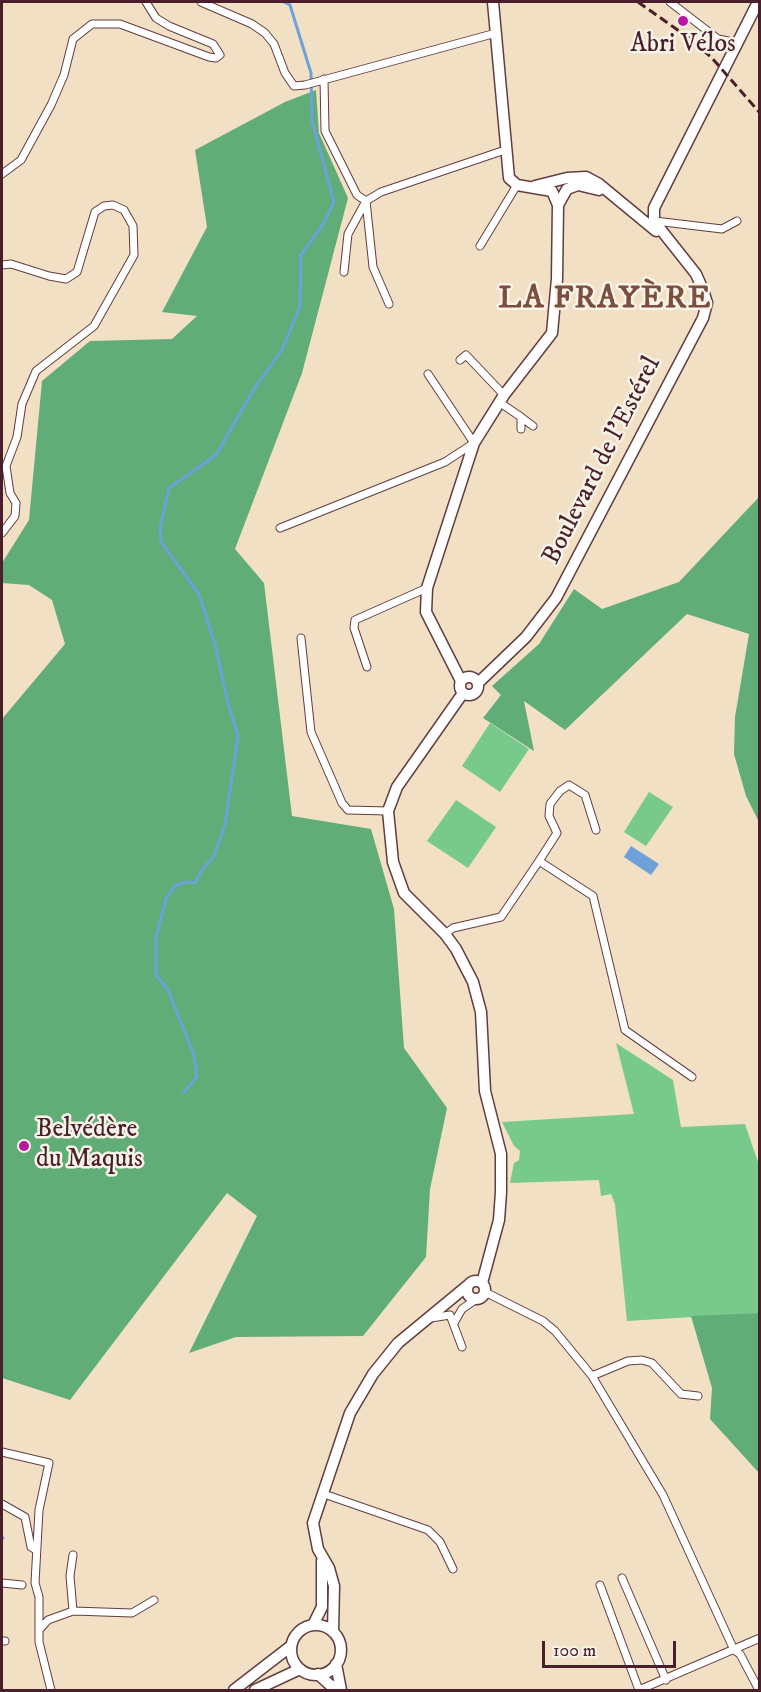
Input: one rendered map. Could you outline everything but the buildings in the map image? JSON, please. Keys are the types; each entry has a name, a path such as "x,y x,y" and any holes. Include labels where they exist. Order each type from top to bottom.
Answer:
{"street":[{"path":"2,174 21,160 51,105 64,75 73,39 92,24 120,24 209,57 216,58 220,55 213,44 177,30 156,18 146,2"},
{"path":"201,2 252,24 265,33 274,44 285,73 294,86 305,85 496,33"},
{"path":"480,246 516,192 517,185 509,178 505,150 493,2"},
{"path":"670,2 718,39 738,43"},
{"path":"737,221 722,229 654,221 654,208 758,2"},
{"path":"324,79 324,131 357,195 366,201"},
{"path":"344,272 348,234 366,201 381,192 505,150"},
{"name":"Boulevard de l'Estérel","path":"517,185 535,186 586,177 641,217 670,243"},
{"name":"Boulevard de l'Estérel","path":"558,205 567,189 578,185 590,186 614,196"},
{"path":"463,693 460,689 461,681 426,612 427,588 474,442 501,398 552,333 557,279 558,205 552,191 535,186"},
{"path":"366,201 373,267 389,304"},
{"path":"2,265 10,264 66,279 77,272 95,212 104,206 113,205 124,210 133,226 134,255 94,326 36,372 22,404 17,437 6,466 10,493 16,503 15,516 2,533"},
{"path":"641,217 654,208"},
{"name":"Boulevard de l'Estérel","path":"478,683 526,637 556,598 702,320 707,303 704,290 696,274 654,221"},
{"path":"460,360 466,355 501,398 533,426"},
{"path":"428,374 474,442"},
{"path":"521,417 521,429"},
{"path":"280,528 445,462 474,442"},
{"path":"368,667 354,628 355,620 427,588"},
{"path":"301,638 311,732 342,803 348,810 388,811"},
{"path":"461,681 468,676 478,683 478,688 473,694 463,693"},
{"path":"454,1326 459,1312 475,1290 493,1246 501,1192 501,1154 484,1091 481,1012 465,964 445,934 404,893 393,862 388,811 397,787 463,693"},
{"path":"445,934 453,928 501,917 557,833 549,816 550,804 560,791 569,785 585,795 596,830"},
{"path":"539,861 593,896 625,1030 692,1077"},
{"path":"234,1690 291,1646 298,1632 313,1625 320,1616 323,1601 321,1558 314,1536 313,1523 342,1433 366,1384 398,1343 422,1321 437,1310 475,1290"},
{"path":"475,1290 543,1321 555,1331 592,1376 663,1495 734,1650 740,1654 759,1690"},
{"path":"422,1321 447,1314 453,1320 462,1347"},
{"path":"592,1376 628,1362 642,1360 652,1363 681,1394 698,1396"},
{"path":"2,1452 49,1462 39,1510 35,1583 39,1597 39,1642 51,1690"},
{"path":"324,1494 428,1530 441,1542 453,1569"},
{"path":"2,1504 25,1517 31,1547 36,1550"},
{"path":"73,1556 70,1576 74,1611"},
{"path":"321,1558 329,1568 334,1586 333,1632 340,1651 336,1664 341,1689"},
{"path":"622,1578 666,1680"},
{"path":"2,1583 22,1585"},
{"path":"600,1585 639,1690 759,1638"},
{"path":"40,1629 48,1620 74,1611 132,1613 154,1600"},
{"path":"313,1625 333,1632"},
{"path":"291,1646 292,1659 300,1669 318,1674 330,1685 341,1689"},
{"path":"318,1674 336,1664"},
{"path":"255,1690 300,1669"}],"green space":[{"path":"316,90 319,133 348,198 302,373 235,549 264,583 292,816 371,829 394,909 404,1048 447,1108 430,1189 426,1257 363,1336 236,1337 189,1353 257,1216 227,1193 70,1400 2,1378 2,719 65,644 52,600 29,585 2,583 2,563 29,520 42,381 90,341 172,339 197,316 162,312 207,227 195,150 285,102"},
{"path":"759,497 759,822 746,796 734,754 735,717 749,634 687,614 565,730 524,701 534,751 483,718 501,695 492,686 539,644 574,589 602,609 679,582"},
{"path":"490,723 529,749 500,792 462,766"},
{"path":"649,792 673,807 646,846 624,832"},
{"path":"456,800 496,827 468,868 427,841"},
{"path":"616,1043 673,1080 681,1127 745,1124 759,1165 759,1313 627,1321 615,1204 611,1194 601,1196 599,1180 510,1183 514,1163 519,1160 520,1151 514,1146 502,1122 634,1114"},
{"path":"760,1313 759,1473 710,1419 712,1388 691,1316"}],"water":[{"path":"631,846 659,864 651,875 624,857"}],"waterway":[{"path":"184,1092 197,1077 194,1055 168,990 156,975 156,937 166,899 175,886 185,882 195,883 203,868 213,858 225,825 238,736 216,648 199,594 161,542 160,528 169,488 216,455 254,389 282,350 300,307 301,255 322,226 334,202 312,121 311,73 290,5 284,2"}],"railway":[{"path":"638,2 689,38 712,58 760,113"}],"place":[{"name":"Abri Vélos","path":"683,21"},
{"name":"Belvédère du Maquis","path":"24,1146"}],"district":[{"name":"LA FRAYÈRE","path":"605,300"}]}
